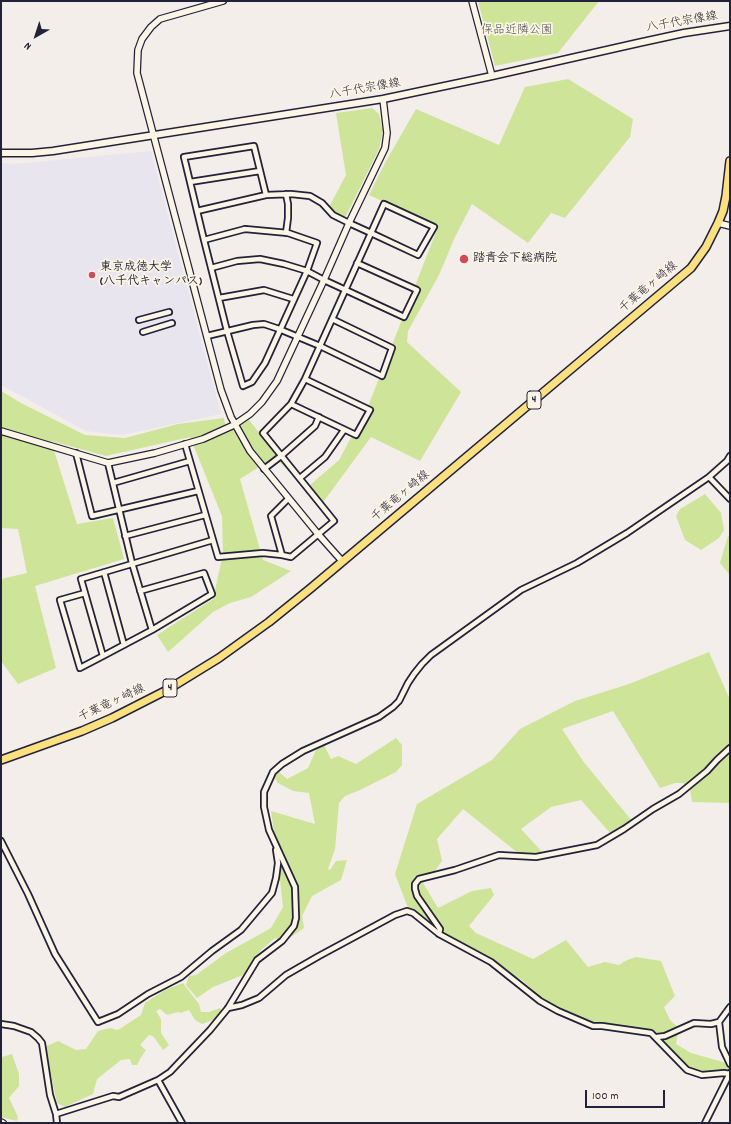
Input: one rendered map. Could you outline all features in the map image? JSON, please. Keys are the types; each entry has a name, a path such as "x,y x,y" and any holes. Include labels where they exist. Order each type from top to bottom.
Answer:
{"main road":[{"name":"八千代宗像線","path":"1,153 53,151 383,99 684,33 730,26"},
{"name":"千葉竜ヶ崎線","path":"1,760 88,728 129,709 183,680 219,658 269,622 691,268 706,247 718,223 726,196 730,161"}],"street":[{"path":"223,1 160,19 151,27 142,39 138,50 137,73 223,395 234,425 250,451 264,469 342,561"},
{"path":"472,1 492,76"},
{"path":"1,431 108,463 156,453 203,438 234,425 250,414 271,390 285,364 324,280 348,223 385,148 387,133 383,99"},
{"path":"204,240 245,229 286,233 300,236 317,243 307,271 279,328 264,363 252,382 243,386 227,331 204,240 184,156 254,146 266,195"},
{"path":"190,182 260,171"},
{"path":"286,194 288,204 286,233"},
{"path":"184,444 218,557 264,553 292,557 334,521 263,433 291,404 305,378 320,346 357,263 371,233 384,204 434,227 418,255 371,233 348,223 334,215 322,203 310,196 286,194 266,195 197,211"},
{"path":"718,223 730,226"},
{"path":"211,268 237,261 260,259 284,264 307,271 404,317 417,290 357,263"},
{"path":"219,298 264,290 293,299"},
{"path":"139,320 169,312"},
{"path":"207,336 253,325 264,324 279,328 320,346 382,376 392,348 332,319"},
{"path":"142,332 172,323"},
{"path":"291,404 356,435 370,410 305,378"},
{"path":"264,469 315,426 319,417"},
{"path":"300,478 326,457 344,430"},
{"path":"76,453 92,516 198,491"},
{"path":"56,1114 113,1096 119,1097 166,1075 188,1054 228,1008 257,960 282,940 294,926 296,918 295,887 269,830 264,807 264,792 273,772 282,764 303,751 379,717 400,701 414,674 431,655 521,590 577,563 627,533 709,477 729,459"},
{"path":"113,483 190,462"},
{"path":"108,463 132,563 152,630"},
{"path":"709,477 730,499"},
{"path":"282,555 271,516 288,499"},
{"path":"125,536 205,515"},
{"path":"103,656 81,579 213,540"},
{"path":"104,572 124,645"},
{"path":"86,593 60,600 80,668 152,630 212,594 204,573 140,590"},
{"path":"439,934 440,929 417,896 415,884 419,879 455,870 499,855 536,857 597,845 679,794 707,771 716,760 730,748"},
{"path":"1,841 28,894 55,954 98,1022 118,1014 148,994 181,977 212,950 241,930 259,911 272,893 278,862 275,844"},
{"path":"228,1008 242,1005 259,998 286,975 402,912 407,911 412,913 439,934 490,962 540,1001 570,1017 593,1026 607,1026 650,1033 657,1037 687,1070 702,1075 724,1073 730,1074 705,1123"},
{"path":"730,1006 719,1022 722,1047 730,1064"},
{"path":"657,1037 665,1036 694,1023 711,1024 719,1022"},
{"path":"1,1024 24,1028 31,1032 42,1043 50,1095 56,1114 57,1123"},
{"path":"158,1080 182,1123"}],"shaded area":[{"name":"東京成徳大学 (八千代キャンパス)","path":"151,151 221,414 122,435 86,431 1,385 1,163 14,164"}],"green space":[{"name":"保品近隣公園","path":"478,1 599,1 558,53 495,66"},
{"path":"568,79 633,119 630,137 565,218 551,213 528,243 472,204 455,237 439,275 408,331 407,342 461,392 420,461 371,437 321,505 275,457 240,479 263,560 291,571 251,597 230,603 213,612 168,652 157,635 213,599 223,554 222,516 190,437 106,456 51,441 77,524 113,518 124,559 35,586 56,668 18,684 1,661 1,579 27,573 18,529 1,528 1,391 21,403 85,435 125,438 178,424 224,418 227,433 249,420 273,450 309,486 339,460 369,404 438,227 369,195 385,163 416,109 499,145 525,87"},
{"path":"372,108 379,114 383,130 379,149 346,216 342,217 329,207 346,175 336,113"},
{"path":"705,494 721,513 724,530 719,538 701,550 685,540 676,516 680,509"},
{"path":"728,536 730,537 730,582 729,574 720,563"},
{"path":"709,652 730,700 730,803 692,802 690,789 683,783 675,783 660,788 613,711 562,729 583,761 632,821 611,834 581,800 551,807 521,829 543,853 536,855 518,853 463,809 437,839 442,861 435,871 423,883 438,908 472,891 491,888 494,895 469,926 476,933 533,959 566,940 588,967 605,962 619,965 636,957 661,961 675,996 664,1007 670,1020 679,1028 676,1044 691,1053 730,1064 730,1071 707,1072 684,1065 652,1030 590,1022 552,1004 539,996 522,980 513,976 493,961 451,939 436,929 420,914 408,908 395,874 417,804 492,760 520,729 575,701 629,684"},
{"path":"396,738 402,745 402,765 396,772 345,796 339,803 335,849 328,869 330,870 336,861 347,860 341,880 312,896 302,916 304,928 282,943 275,938 261,950 243,975 213,987 197,998 186,985 189,976 196,975 226,953 271,928 283,907 271,811 315,824 309,793 293,791 278,783 273,776 277,770 287,779 308,768 316,750 324,745 331,759 338,756 356,764"},
{"path":"183,983 199,1004 201,1012 209,1012 220,1008 222,1011 216,1019 202,1024 195,1020 189,1010 167,1015 160,1009 156,1011 161,1019 161,1033 169,1045 163,1050 153,1036 149,1035 140,1045 146,1050 137,1065 132,1065 130,1059 121,1060 97,1079 93,1094 65,1107 57,1103 45,1047 58,1041 76,1050 86,1049 98,1031 110,1028 118,1030 141,1015 145,1003 165,990"},
{"path":"12,1054 19,1074 19,1086 9,1098 18,1117 17,1121 1,1117 1,1062 2,1057"}],"place":[{"name":"踏青会下総病院","path":"464,259"},
{"name":"東京成徳大学 (八千代キャンパス)","path":"92,275"}]}
